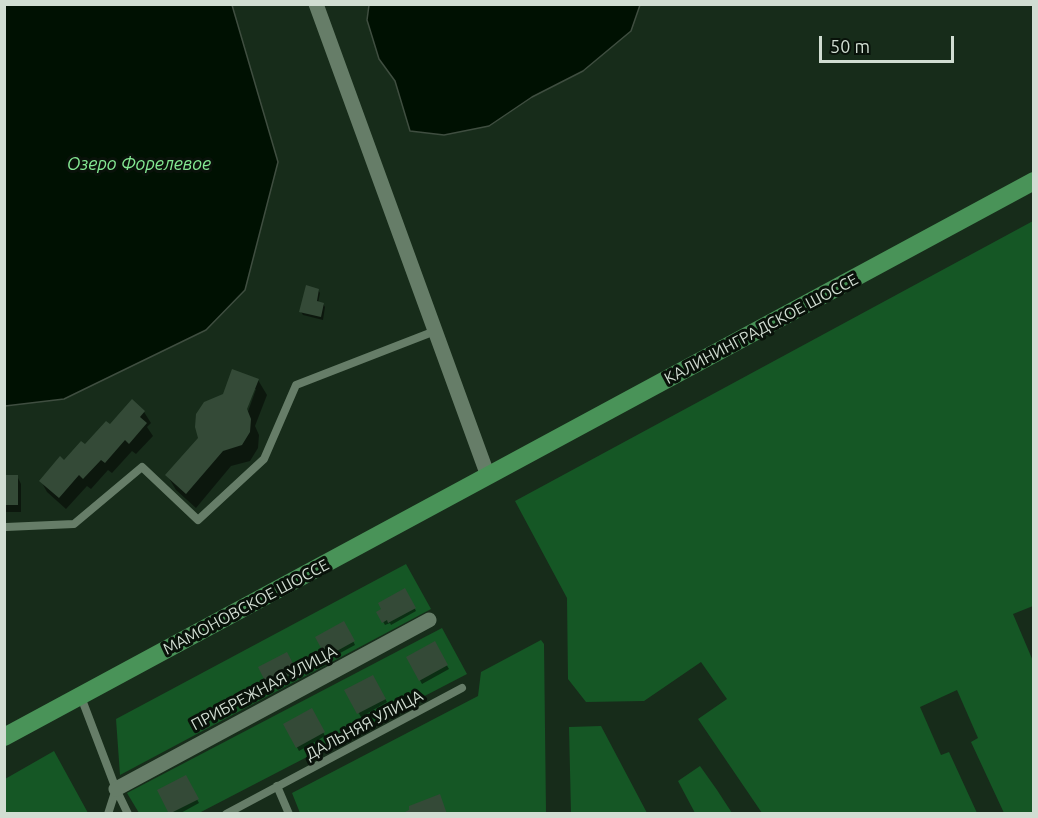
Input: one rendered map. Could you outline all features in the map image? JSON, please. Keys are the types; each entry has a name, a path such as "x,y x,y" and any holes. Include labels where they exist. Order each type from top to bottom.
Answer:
{"main road":[{"name":"КАЛИНИНГРАДСКОЕ ШОССЕ","path":"488,476 1034,181"},
{"name":"МАМОНОВСКОЕ ШОССЕ","path":"4,737 488,476"}],"street":[{"path":"316,4 488,476"},
{"name":"ПРИБРЕЖНАЯ УЛИЦА","path":"116,789 429,620"}],"lane":[{"path":"6,527 74,524 142,467 198,520 264,459 296,385 435,332"},
{"name":"ДАЛЬНЯЯ УЛИЦА","path":"226,813 462,688"},
{"path":"80,696 116,789 128,813"},
{"path":"277,786 289,813"},
{"path":"108,813 116,789"}],"green space":[{"path":"1033,221 1033,606 1013,614 1033,661 1033,813 1004,813 971,742 978,738 957,690 920,707 941,755 949,752 977,813 762,813 698,719 727,699 701,662 644,701 586,702 568,679 567,598 515,501"},
{"path":"406,564 431,609 120,775 116,719"},
{"path":"442,628 467,674 199,813 139,813 127,793"},
{"path":"541,640 544,644 546,813 300,813 292,793 478,696 481,672"},
{"path":"601,726 647,813 571,813 569,727"},
{"path":"54,751 88,813 5,813 5,779"},
{"path":"700,766 732,813 695,813 678,781"}],"water":[{"path":"369,4 640,5 631,31 583,71 532,97 489,126 444,135 410,131 395,81 379,59 367,20"},
{"name":"Озеро Форелевое","path":"4,5 232,5 278,162 245,290 206,330 64,399 5,406"}],"building":[{"path":"306,285 319,289 317,301 324,303 321,317 299,312"},
{"path":"232,369 259,379 247,409 251,419 250,432 242,445 223,451 186,494 165,475 198,438 195,427 196,414 204,402 223,394"},
{"path":"132,399 145,411 140,417 147,423 129,444 125,440 105,463 101,460 83,479 79,475 59,498 39,481 60,456 64,460 81,441 85,444 106,421 110,424"},
{"path":"4,475 18,475 18,505 4,505"},
{"path":"405,588 416,608 388,623 387,620 382,623 376,612 381,609 378,603"},
{"path":"344,621 355,641 326,657 315,637"},
{"path":"435,641 448,665 419,681 406,657"},
{"path":"287,652 297,671 268,687 258,667"},
{"path":"373,675 386,699 357,714 344,690"},
{"path":"312,708 325,732 296,748 283,724"},
{"path":"186,775 199,799 169,814 157,790"},
{"path":"440,794 447,814 406,814 409,806"}]}
